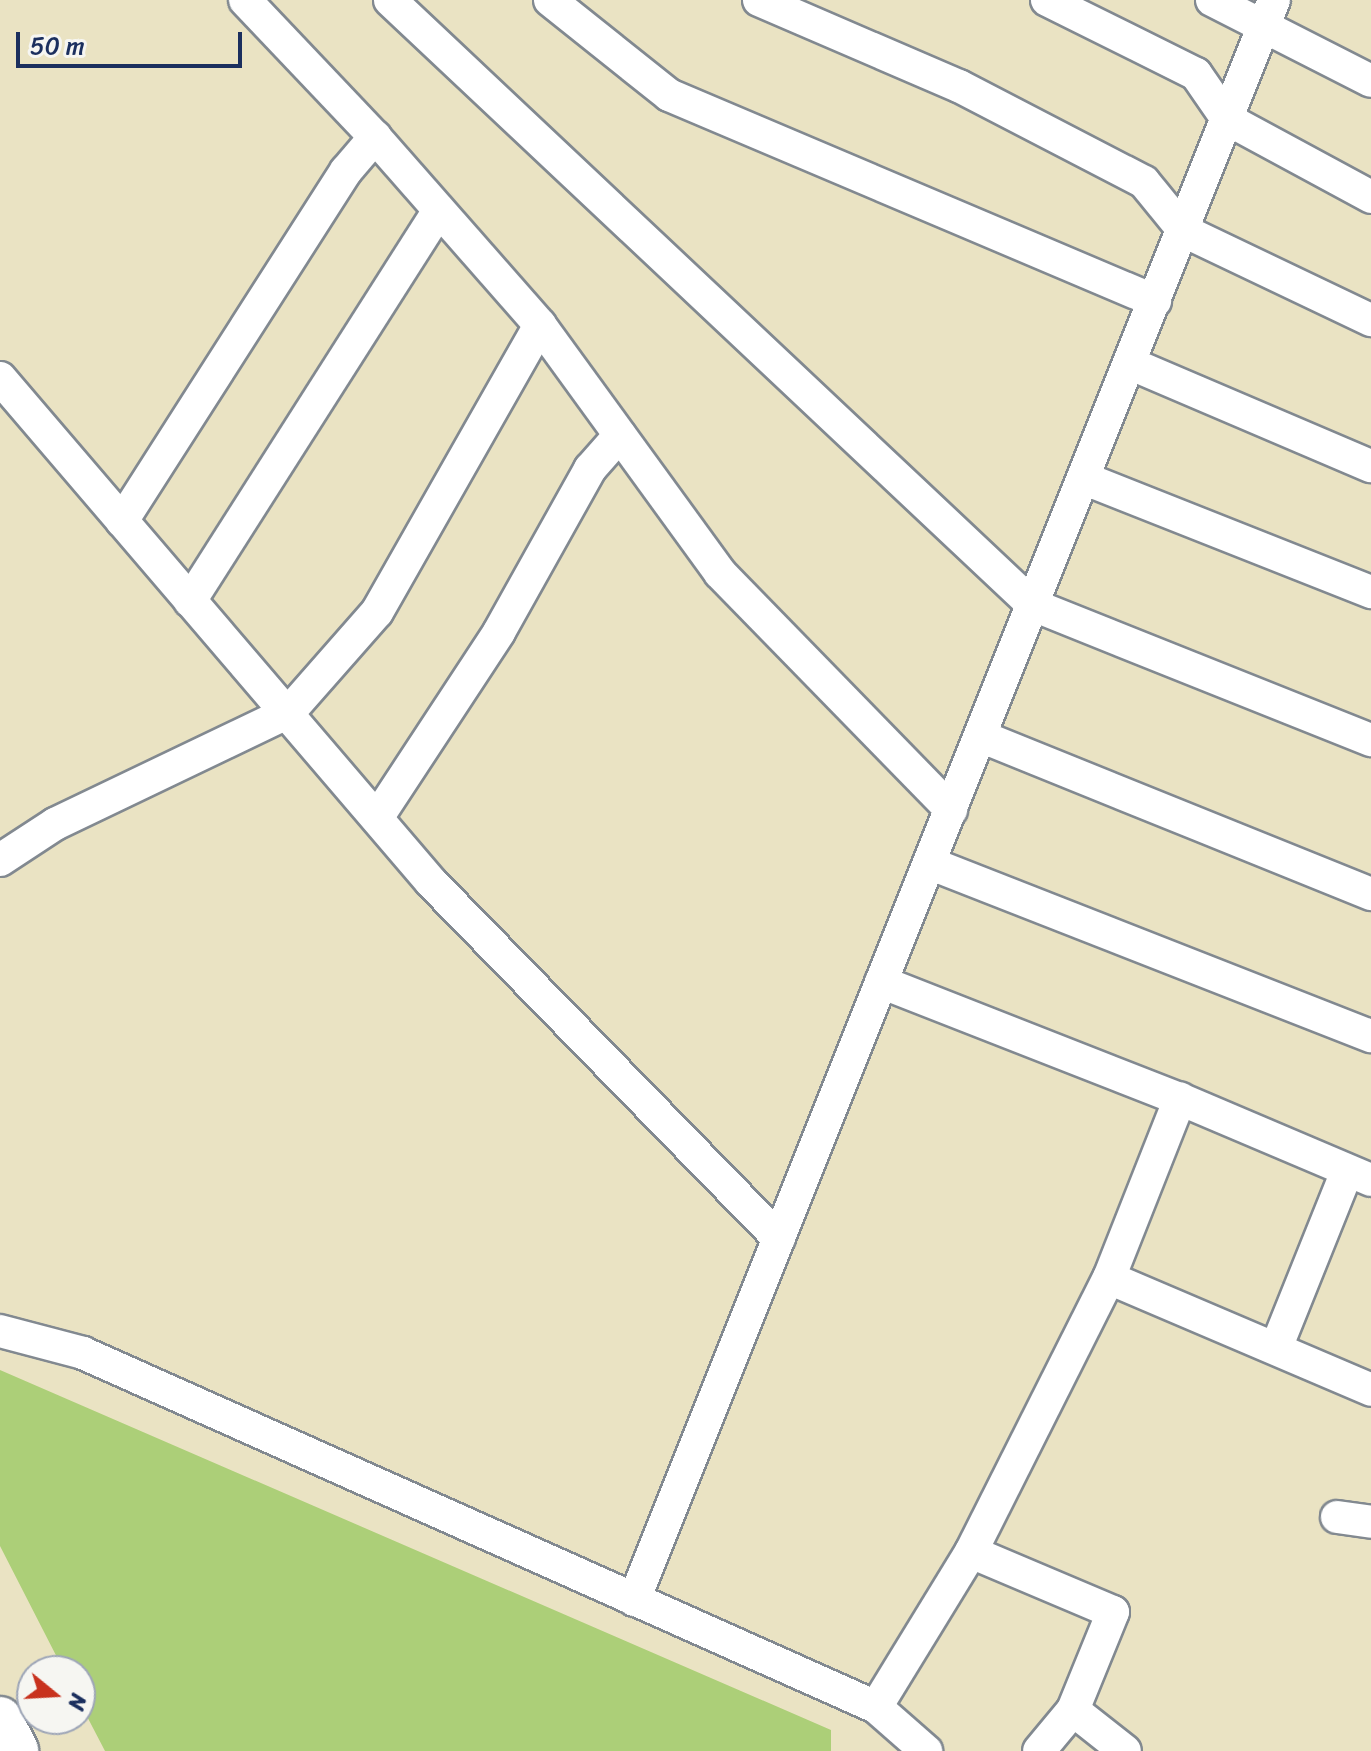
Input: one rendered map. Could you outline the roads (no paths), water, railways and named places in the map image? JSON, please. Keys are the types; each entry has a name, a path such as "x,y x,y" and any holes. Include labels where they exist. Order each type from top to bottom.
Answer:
{"highway":[{"path":"0,1719 16,1751"}],"street":[{"path":"245,0 375,137 437,213 540,325 720,573 951,810"},
{"path":"390,0 1033,605 1371,740"},
{"path":"550,0 669,95 1155,301"},
{"path":"759,0 959,86 1144,182 1184,231 1371,320"},
{"path":"1047,0 1196,74 1227,119 1371,197"},
{"path":"1212,0 1269,13 1371,81"},
{"path":"634,1600 1269,13"},
{"path":"122,521 346,171 375,137"},
{"path":"190,601 437,213"},
{"path":"0,860 46,829 289,712 377,612 540,325"},
{"path":"1129,363 1371,466"},
{"path":"0,378 289,712 431,882 779,1238"},
{"path":"377,818 499,632 590,469 620,435"},
{"path":"1083,478 1371,592"},
{"path":"980,736 1371,894"},
{"path":"929,863 1371,1036"},
{"path":"881,982 1180,1099 1359,1176 1276,1348"},
{"path":"876,1707 971,1552 1109,1278 1180,1099"},
{"path":"1109,1278 1371,1390"},
{"path":"0,1331 83,1353 876,1707 926,1751"},
{"path":"1337,1517 1371,1522"},
{"path":"971,1552 1113,1612 1073,1710 1039,1751"},
{"path":"1073,1710 1125,1751"}]}
